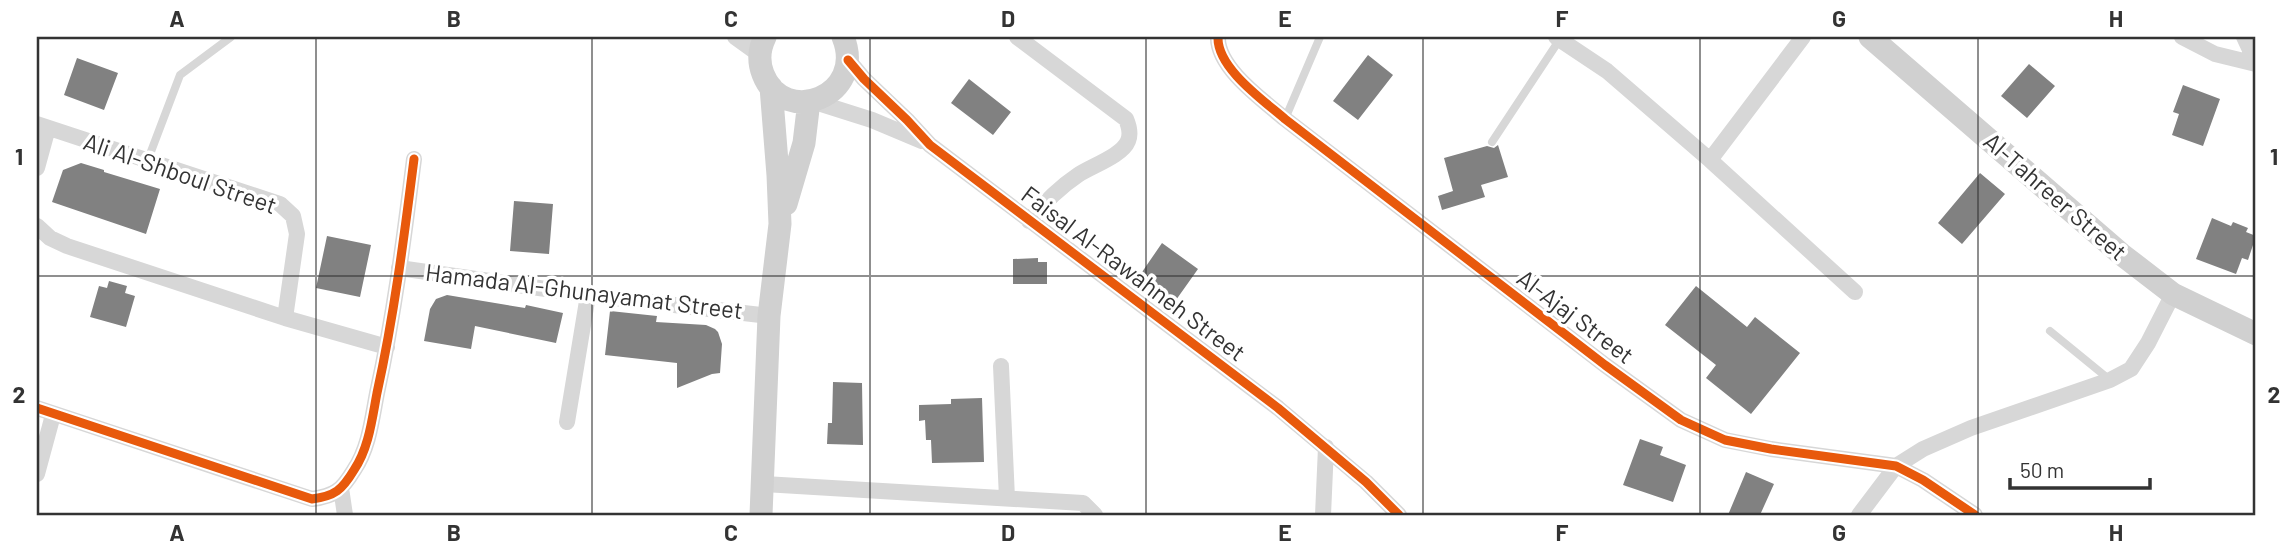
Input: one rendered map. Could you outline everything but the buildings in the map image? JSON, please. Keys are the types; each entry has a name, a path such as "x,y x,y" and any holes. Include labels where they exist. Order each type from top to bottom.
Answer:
{"street":[{"path":"735,37 762,46 764,78 771,87 788,99 810,101 833,91 841,82 848,60 843,37"},
{"path":"1017,37 1126,119 1130,129 1129,141 1122,150 1077,175 1029,220"},
{"name":"Al-Ajaj Street","path":"1218,37 1226,64 1285,119 1605,365 1681,420 1725,440 1896,466 1923,480 1975,515"},
{"path":"1710,160 1803,37"},
{"name":"Al-Tahreer Street","path":"1870,37 2121,254 2172,294 2256,334"},
{"path":"2182,37 2215,54 2256,64"},
{"path":"2244,37 2256,64"},
{"path":"1558,38 1607,71 1855,292"},
{"name":"Faisal Al-Rawahneh Street","path":"848,60 930,145 1278,408 1366,482 1399,515"},
{"path":"771,87 780,224"},
{"path":"761,515 769,316 780,224 804,143 810,101"},
{"name":"Faisal Al-Rawahneh Street","path":"810,101 872,120 930,145"},
{"name":"Ali Al-Shboul Street","path":"37,167 43,126 280,204 293,216 297,234 285,317"},
{"path":"37,408 312,499 329,496 341,488 356,469 366,447 387,347 414,159"},
{"path":"37,226 50,238 67,246 387,347"},
{"name":"Hamada Al-Ghunayamat Street","path":"400,268 589,295 769,316"},
{"path":"1859,515 1896,466 1944,439 2110,380 2131,369 2148,343 2172,294"},
{"path":"567,422 589,295"},
{"path":"1001,366 1007,498"},
{"path":"37,474 53,415"},
{"path":"1323,515 1326,447"},
{"path":"764,484 1083,503 1095,515"},
{"path":"341,488 345,515"}],"lane":[{"path":"147,162 180,75 231,37"},
{"path":"1285,119 1320,37"},
{"path":"1492,142 1558,38"},
{"path":"2050,331 2110,380"}],"cycle path":[{"path":"1218,37 1220,49 1233,72 1285,119 1605,365 1681,420 1725,440 1896,466 1923,480 1975,515"},
{"path":"848,60 930,145 1278,408 1366,482 1399,515"},
{"path":"37,408 312,499 337,491 346,483 359,461 369,433 394,306 414,159"}]}
